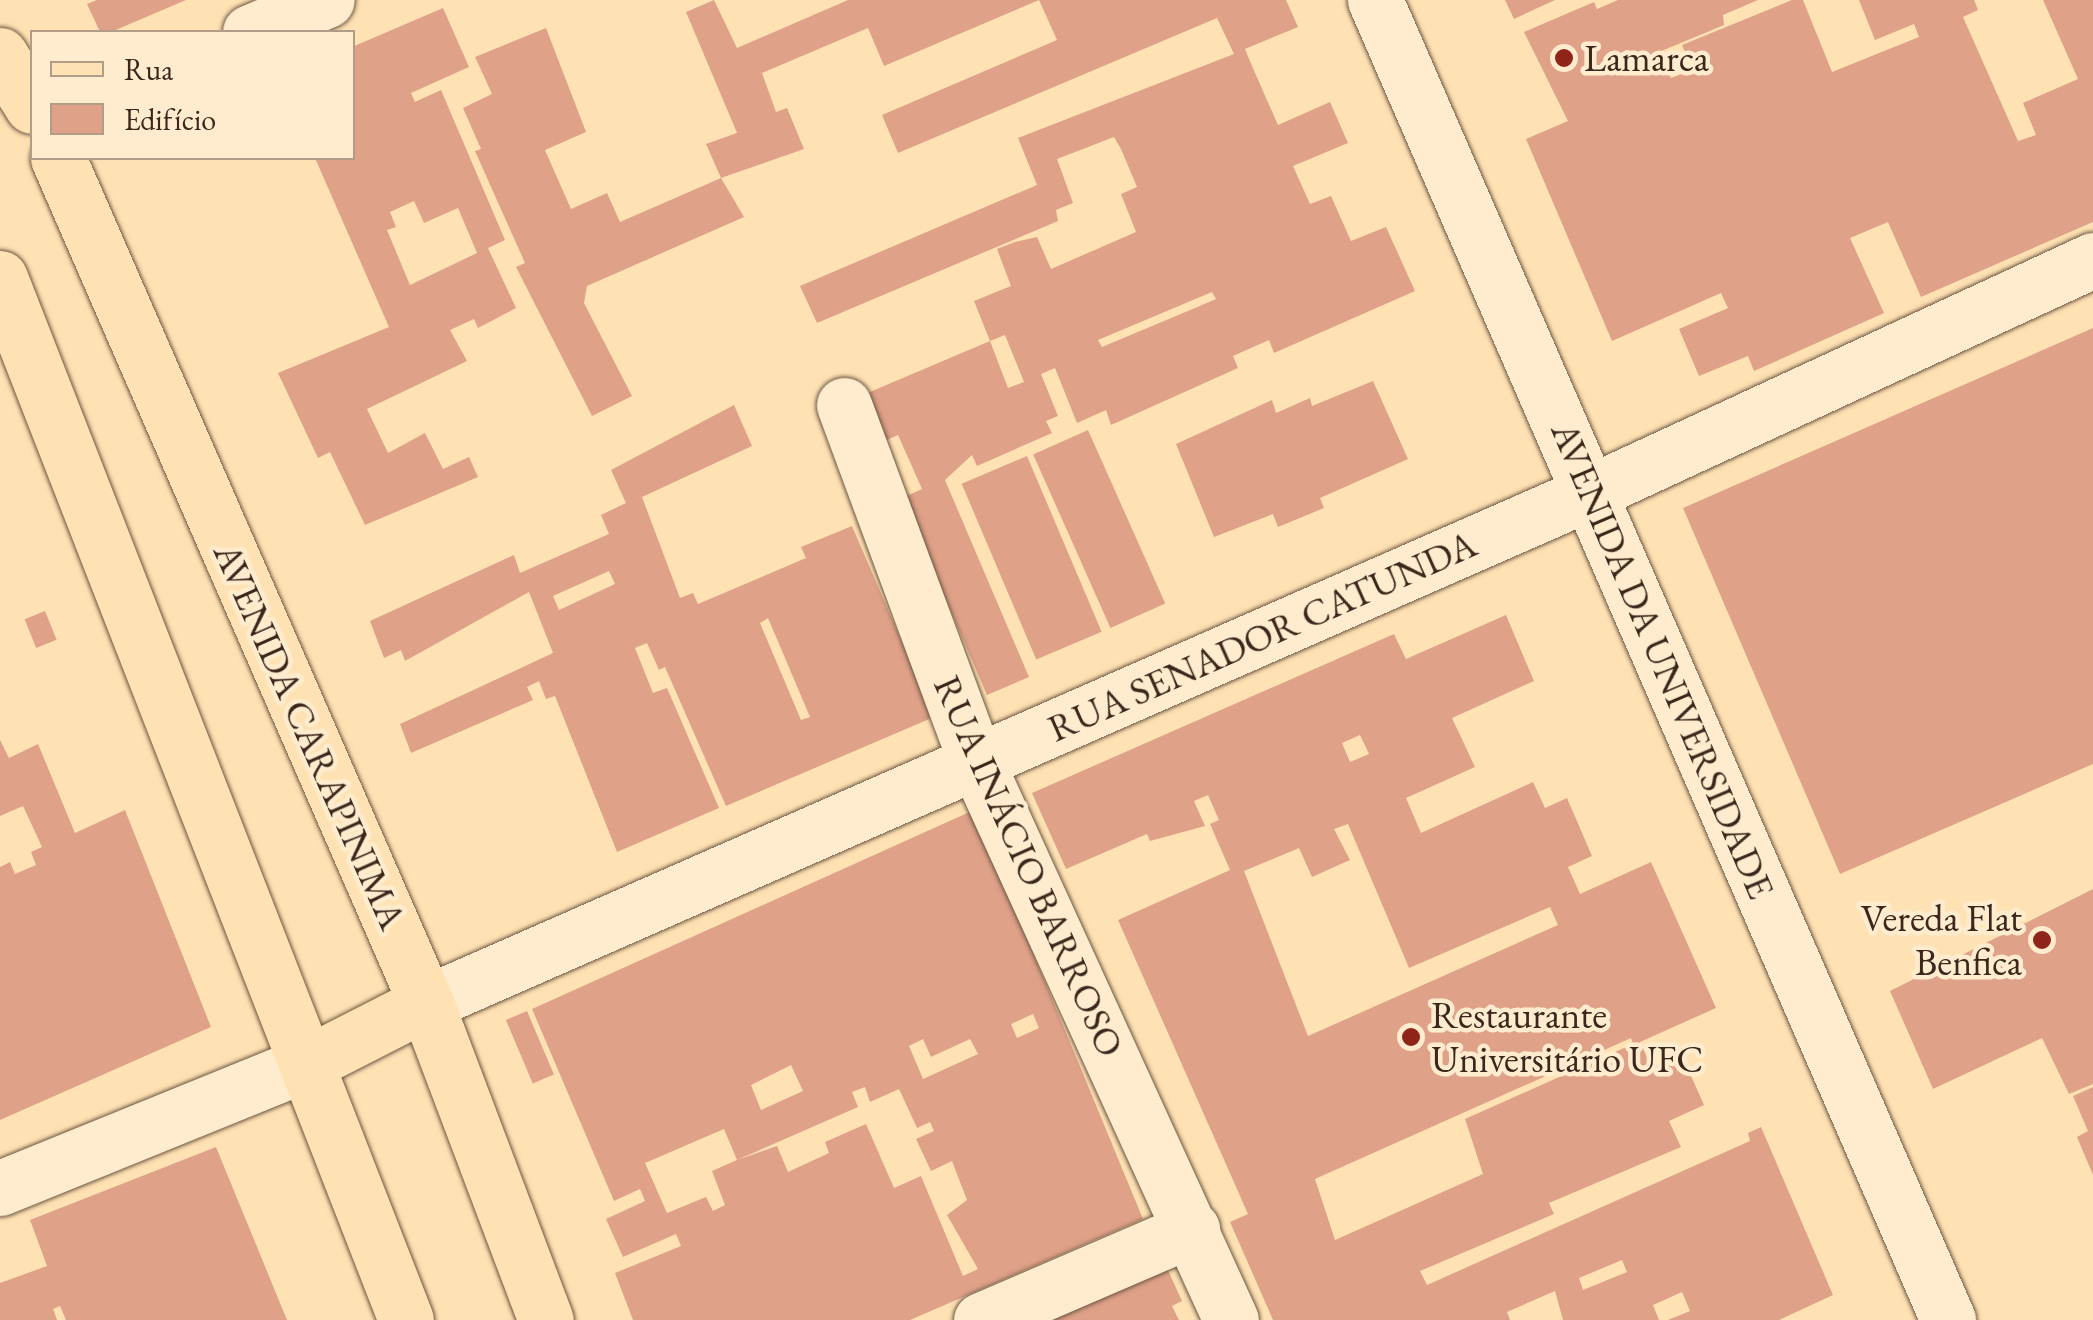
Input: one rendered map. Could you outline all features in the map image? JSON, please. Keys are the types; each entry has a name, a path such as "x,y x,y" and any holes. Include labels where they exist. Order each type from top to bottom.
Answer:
{"main road":[{"path":"0,55 30,103"},
{"name":"AVENIDA CARAPINIMA","path":"59,160 426,1002 546,1320"},
{"path":"0,278 406,1320"},
{"path":"308,1063 426,1002"}],"street":[{"path":"255,30 328,0"},
{"name":"AVENIDA DA UNIVERSIDADE","path":"1375,0 1948,1320"},
{"name":"RUA SENADOR CATUNDA","path":"426,1002 1590,492 2093,260"},
{"name":"RUA INÁCIO BARROSO","path":"844,405 976,762 1231,1320"},
{"path":"0,1188 308,1063"},
{"path":"981,1320 1192,1229"}],"building":[{"path":"97,0 186,0 116,30 99,30 87,4"},
{"path":"714,0 737,48 848,0 1039,0 884,66 868,28 762,73 776,112 787,108 804,149 721,178 706,144 737,133 686,12"},
{"path":"1039,0 1286,0 1298,27 1245,49 1252,66 1278,125 1330,102 1348,143 1293,166 1310,204 1331,196 1351,241 1386,227 1415,291 1274,353 1269,340 1233,356 1238,368 1111,425 1106,410 1077,423 1055,368 1041,374 1058,416 1046,421 1052,433 977,466 972,455 945,480 1029,677 987,695 902,498 922,489 898,435 878,444 858,397 990,341 974,301 1011,286 997,249 1037,237 1051,269 1136,232 1121,194 1137,187 1121,149 1114,137 1057,159 1073,203 1056,210 1058,221 817,323 800,286 1037,185 1018,138 1234,54 1217,18 898,153 882,115 1057,40","holes":["1212,292 1216,299 1102,347 1098,340","1005,335 1024,382 1008,388 990,341"]},
{"path":"1505,0 1555,0 1514,19"},
{"path":"1618,0 1758,0 1723,15 1724,25 1659,52 1671,78 1693,70 1682,45 1792,0 1803,0 1832,72 1919,37 1914,24 1875,40 1859,0 1974,0 1978,10 1963,17 2018,141 2036,135 2023,103 2078,79 2043,0 2093,0 2093,222 1921,297 1888,222 1850,238 1884,313 1754,371 1748,356 1699,376 1679,329 1728,308 1721,293 1612,341 1526,139 1568,121 1524,32 1594,2 1597,9"},
{"path":"443,8 469,67 411,93 415,102 441,90 505,240 488,248 516,308 478,328 474,319 450,330 467,361 367,409 388,453 425,433 443,469 469,457 478,477 365,525 330,452 318,458 278,373 389,327 316,160 355,160 355,46","holes":["414,201 424,223 458,208 477,253 410,285 387,230 396,227 390,212"]},
{"path":"546,28 586,132 545,150 571,209 607,193 620,222 721,178 744,217 587,286 584,303 632,396 592,416 516,267 525,263 475,151 481,149 463,108 492,94 475,57"},
{"path":"2093,328 2093,764 1840,874 1683,508"},
{"path":"1373,381 1408,459 1320,498 1324,508 1278,527 1273,514 1214,537 1176,444 1272,400 1276,413 1310,398 1312,406"},
{"path":"734,405 752,446 642,497 680,598 693,593 698,604 806,558 801,547 852,526 934,717 726,806 665,667 659,670 647,643 635,648 653,693 667,688 719,808 617,852 555,696 546,699 539,681 527,687 533,700 411,753 400,724 553,653 529,592 405,661 401,650 384,658 370,621 514,555 520,573 609,534 601,515 626,503 611,470","holes":["609,571 615,584 559,610 553,596","768,618 810,717 801,720 760,623"]},
{"path":"1088,430 1165,604 1110,628 1033,454"},
{"path":"1027,456 1102,632 1036,660 962,484"},
{"path":"45,611 57,640 36,648 25,619"},
{"path":"1506,615 1534,681 1452,718 1475,767 1406,798 1421,833 1533,782 1545,808 1567,798 1592,856 1568,867 1580,894 1651,862 1716,1008 1640,1042 1650,1064 1680,1051 1704,1105 1669,1121 1681,1147 1549,1203 1554,1214 1420,1271 1427,1285 1750,1141 1748,1133 1761,1127 1833,1295 1779,1320 1668,1320 1690,1311 1682,1292 1653,1305 1659,1320 1563,1320 1555,1291 1507,1312 1510,1320 1273,1320 1230,1222 1248,1214 1118,920 1230,870 1210,824 1219,820 1208,795 1194,801 1205,826 1150,841 1147,834 1066,869 1032,793 1394,634 1406,659","holes":["1360,735 1369,754 1350,762 1342,743","1348,824 1409,968 1550,907 1558,925 1308,1036 1244,871 1299,848 1312,877 1350,860 1334,829","1631,1038 1633,1044 1465,1119 1483,1174 1335,1240 1315,1179","1622,1260 1627,1272 1583,1290 1579,1278"]},
{"path":"0,740 9,758 38,744 75,833 125,810 211,1027 0,1120 0,867 10,862 15,874 36,865 31,852 42,847 23,806 0,816"},
{"path":"974,810 1143,1219 910,1320 633,1320 615,1273 681,1246 676,1234 623,1257 606,1219 645,1201 640,1189 614,1201 532,1009","holes":["1033,1014 1039,1028 1017,1038 1011,1024","923,1039 931,1057 970,1039 978,1054 923,1079 909,1046","791,1065 803,1091 761,1110 751,1085","865,1087 870,1102 899,1089 917,1128 930,1122 934,1131 916,1139 931,1171 952,1161 967,1200 947,1215 978,1269 963,1276 921,1176 894,1188 866,1124 825,1142 829,1153 788,1172 777,1146 737,1160 858,1107 852,1092","724,1129 737,1160 712,1171 725,1205 713,1211 706,1197 667,1213 645,1163"]},
{"name":"Vereda Flat Benfica","path":"2093,889 2093,1084 2069,1094 2042,1038 1933,1089 1890,991"},
{"path":"527,1011 554,1075 533,1084 506,1020"},
{"path":"2093,1087 2093,1175 2077,1137 2088,1131 2073,1096"},
{"path":"216,1147 287,1320 66,1320 60,1306 53,1309 57,1320 0,1320 0,1283 47,1266 30,1220"},
{"path":"1166,1266 1182,1301 1172,1306 1179,1320 1037,1320"}],"place":[{"name":"Lamarca","path":"1564,58"},
{"name":"Vereda Flat Benfica","path":"2042,940"},
{"name":"Restaurante Universitário UFC","path":"1411,1037"}]}
